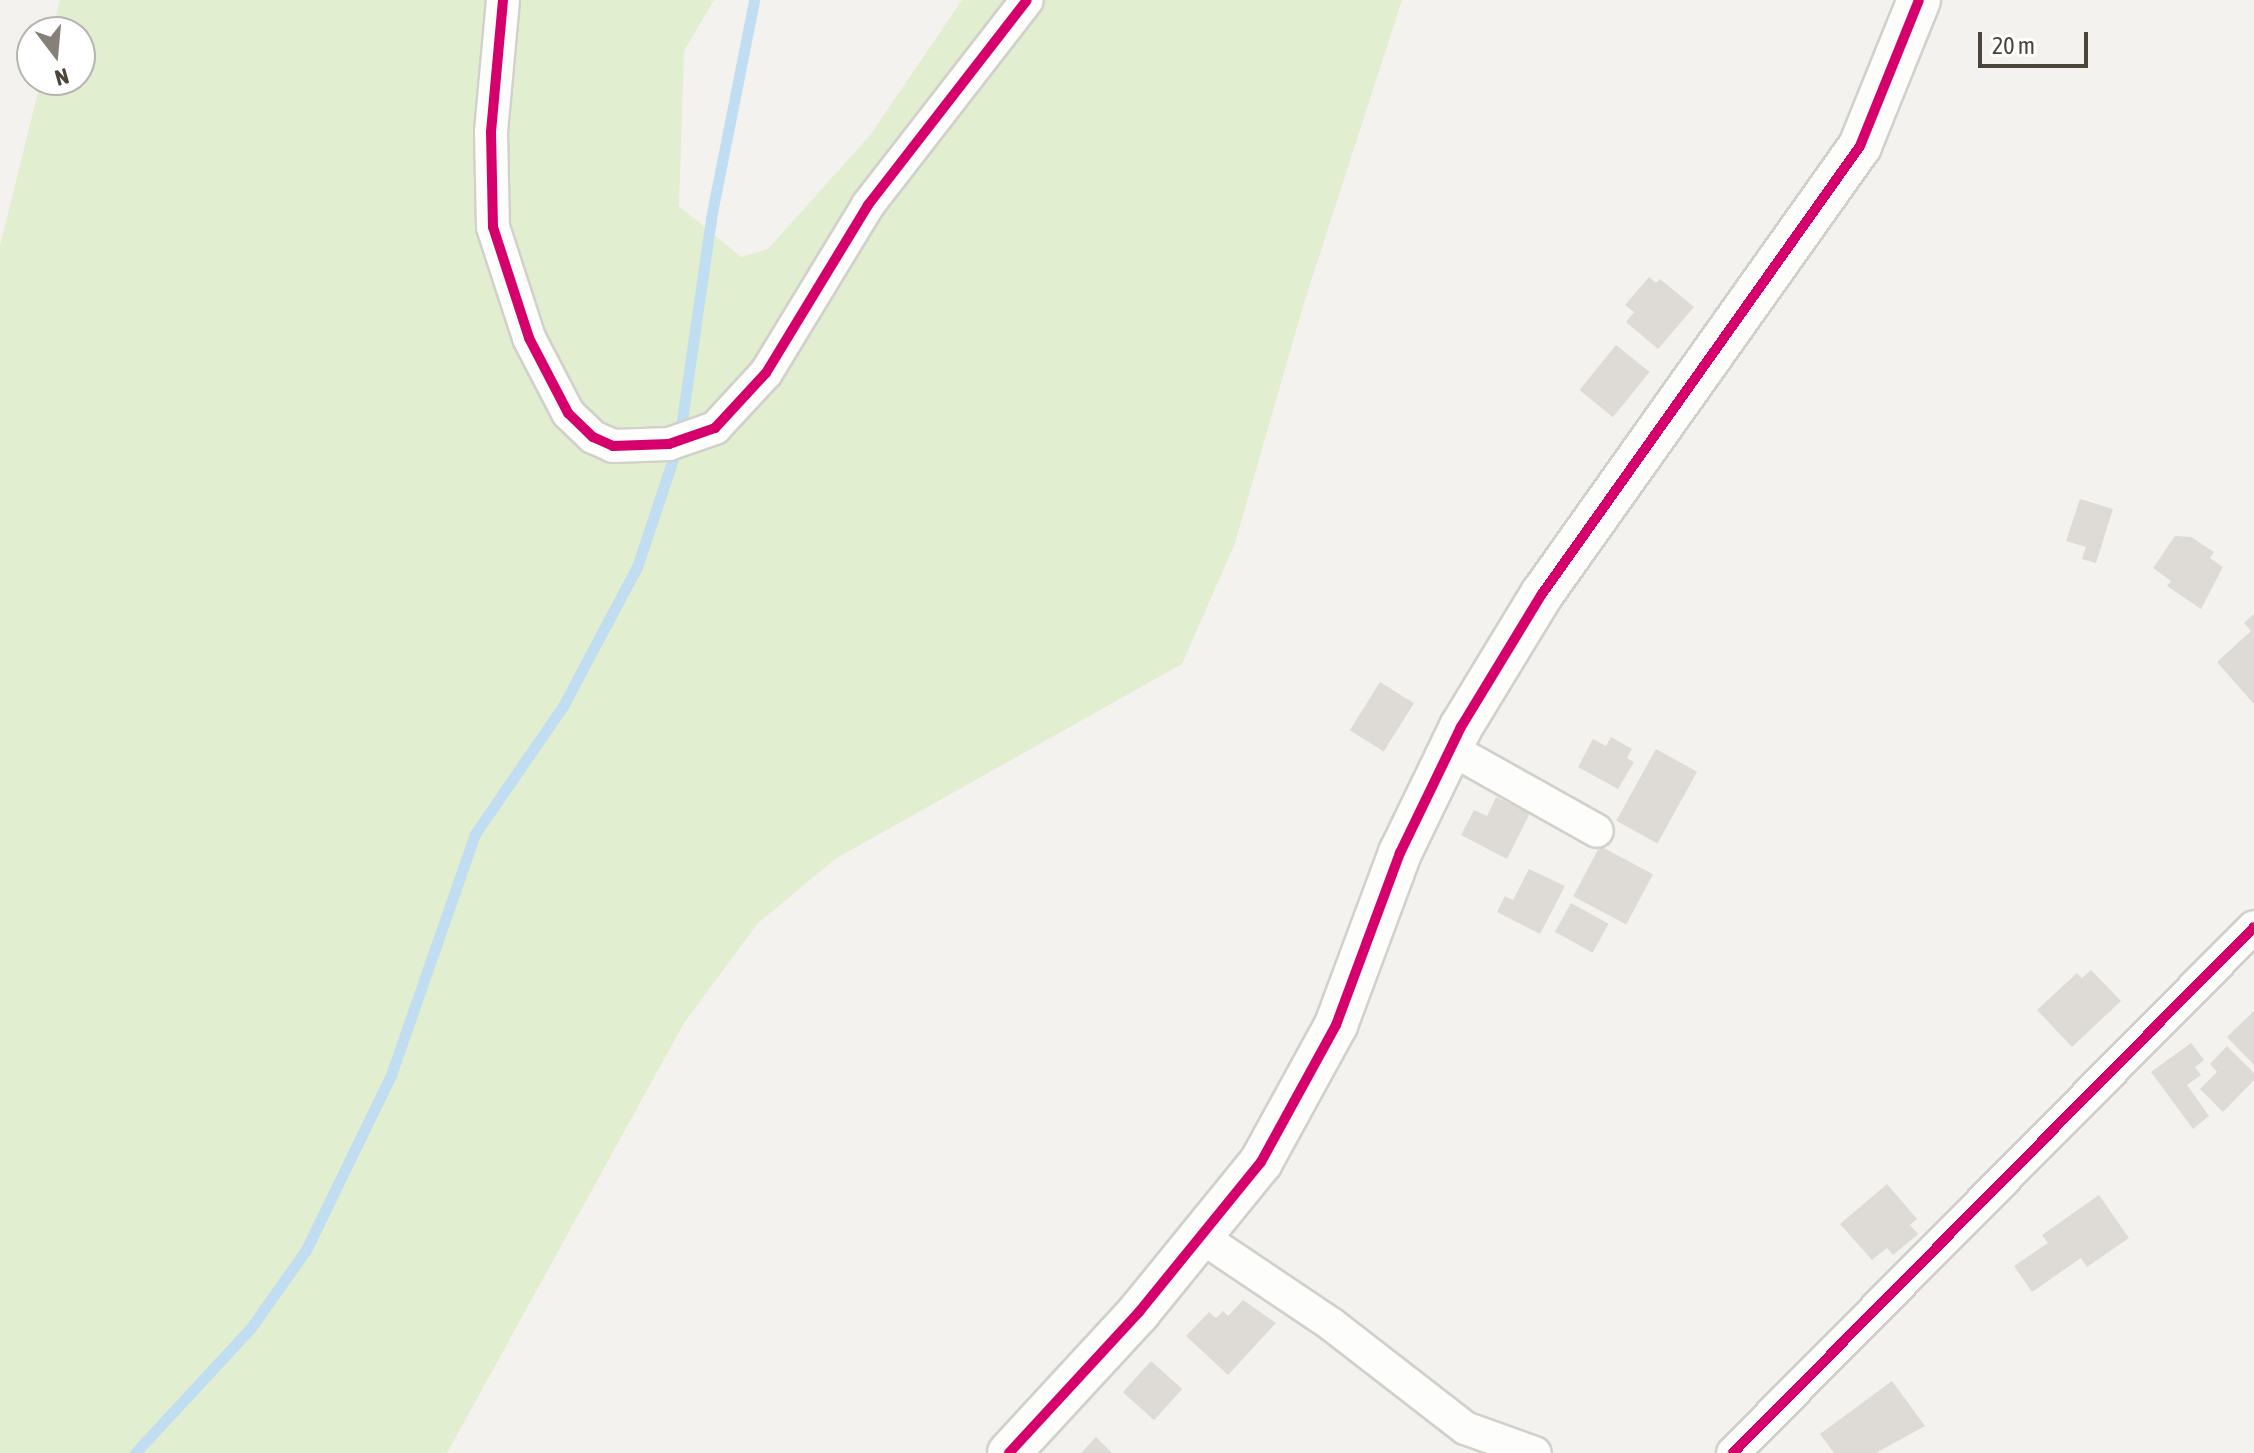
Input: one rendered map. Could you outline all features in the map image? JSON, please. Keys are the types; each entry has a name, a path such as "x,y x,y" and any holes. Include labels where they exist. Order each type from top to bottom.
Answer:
{"street":[{"path":"503,0 491,132 493,227 529,338 568,413 593,437 613,446 669,444 715,428 756,384 868,205 1027,0"},
{"path":"1009,1453 1139,1312 1261,1162 1336,1025 1400,853 1451,749 1542,594 1860,146 1919,0"},
{"path":"1451,749 1597,831"},
{"path":"1733,1453 2254,927"},
{"path":"1200,1236 1331,1324 1465,1428 1535,1453"}],"green space":[{"path":"60,0 714,0 684,51 679,206 741,257 768,249 871,134 962,0 1402,0 1304,303 1235,543 1182,664 835,859 758,923 684,1023 447,1453 0,1453 0,246 37,96 96,96 96,16 56,16"}],"building":[{"path":"1649,277 1656,283 1660,279 1694,307 1658,349 1626,322 1634,312 1625,305"},
{"path":"1616,345 1649,372 1613,417 1579,390"},
{"path":"2080,499 2113,509 2096,563 2082,559 2086,547 2066,541"},
{"path":"2175,536 2191,537 2214,552 2210,558 2223,567 2201,609 2167,586 2171,581 2153,568"},
{"path":"2254,614 2254,704 2217,662 2251,631 2244,623"},
{"path":"1380,682 1414,703 1384,752 1350,730"},
{"path":"1611,737 1632,749 1627,758 1634,762 1618,789 1578,767 1593,739 1606,746"},
{"path":"1656,749 1697,772 1657,844 1616,821"},
{"path":"1496,797 1530,813 1507,859 1461,835 1474,810 1487,816"},
{"path":"1600,846 1653,874 1626,924 1573,896"},
{"path":"1529,869 1565,886 1540,934 1497,912 1505,896 1513,900"},
{"path":"1571,903 1609,924 1593,953 1555,932"},
{"path":"2091,970 2121,1001 2072,1047 2037,1010 2077,973 2082,978"},
{"path":"2254,1011 2254,1065 2227,1037"},
{"path":"2191,1043 2204,1060 2195,1067 2201,1075 2187,1085 2209,1116 2193,1129 2151,1072"},
{"path":"2227,1046 2254,1073 2254,1080 2223,1112 2200,1089 2217,1072 2210,1064"},
{"path":"1887,1184 1917,1219 1910,1225 1918,1234 1893,1255 1887,1248 1872,1260 1840,1224"},
{"path":"2099,1195 2129,1238 2087,1267 2081,1258 2032,1292 2014,1266 2048,1243 2042,1235"},
{"path":"1243,1300 1276,1323 1228,1375 1186,1336 1209,1312 1216,1318 1223,1311 1228,1316"},
{"path":"1151,1361 1182,1389 1154,1420 1123,1392"},
{"path":"1892,1381 1925,1426 1876,1453 1834,1453 1820,1434"},
{"path":"1096,1437 1112,1453 1081,1453"}],"waterway":[{"path":"135,1453 250,1329 306,1250 391,1075 475,834 563,706 637,567 679,441 711,218 754,0"}],"cycle path":[{"path":"503,0 491,132 493,227 529,338 568,413 593,437 613,446 669,444 715,428 766,373 868,205 1027,0"},
{"path":"1009,1453 1139,1312 1261,1162 1336,1025 1400,853 1461,727 1542,594 1860,146 1919,0"},
{"path":"1733,1453 2254,927"}]}
